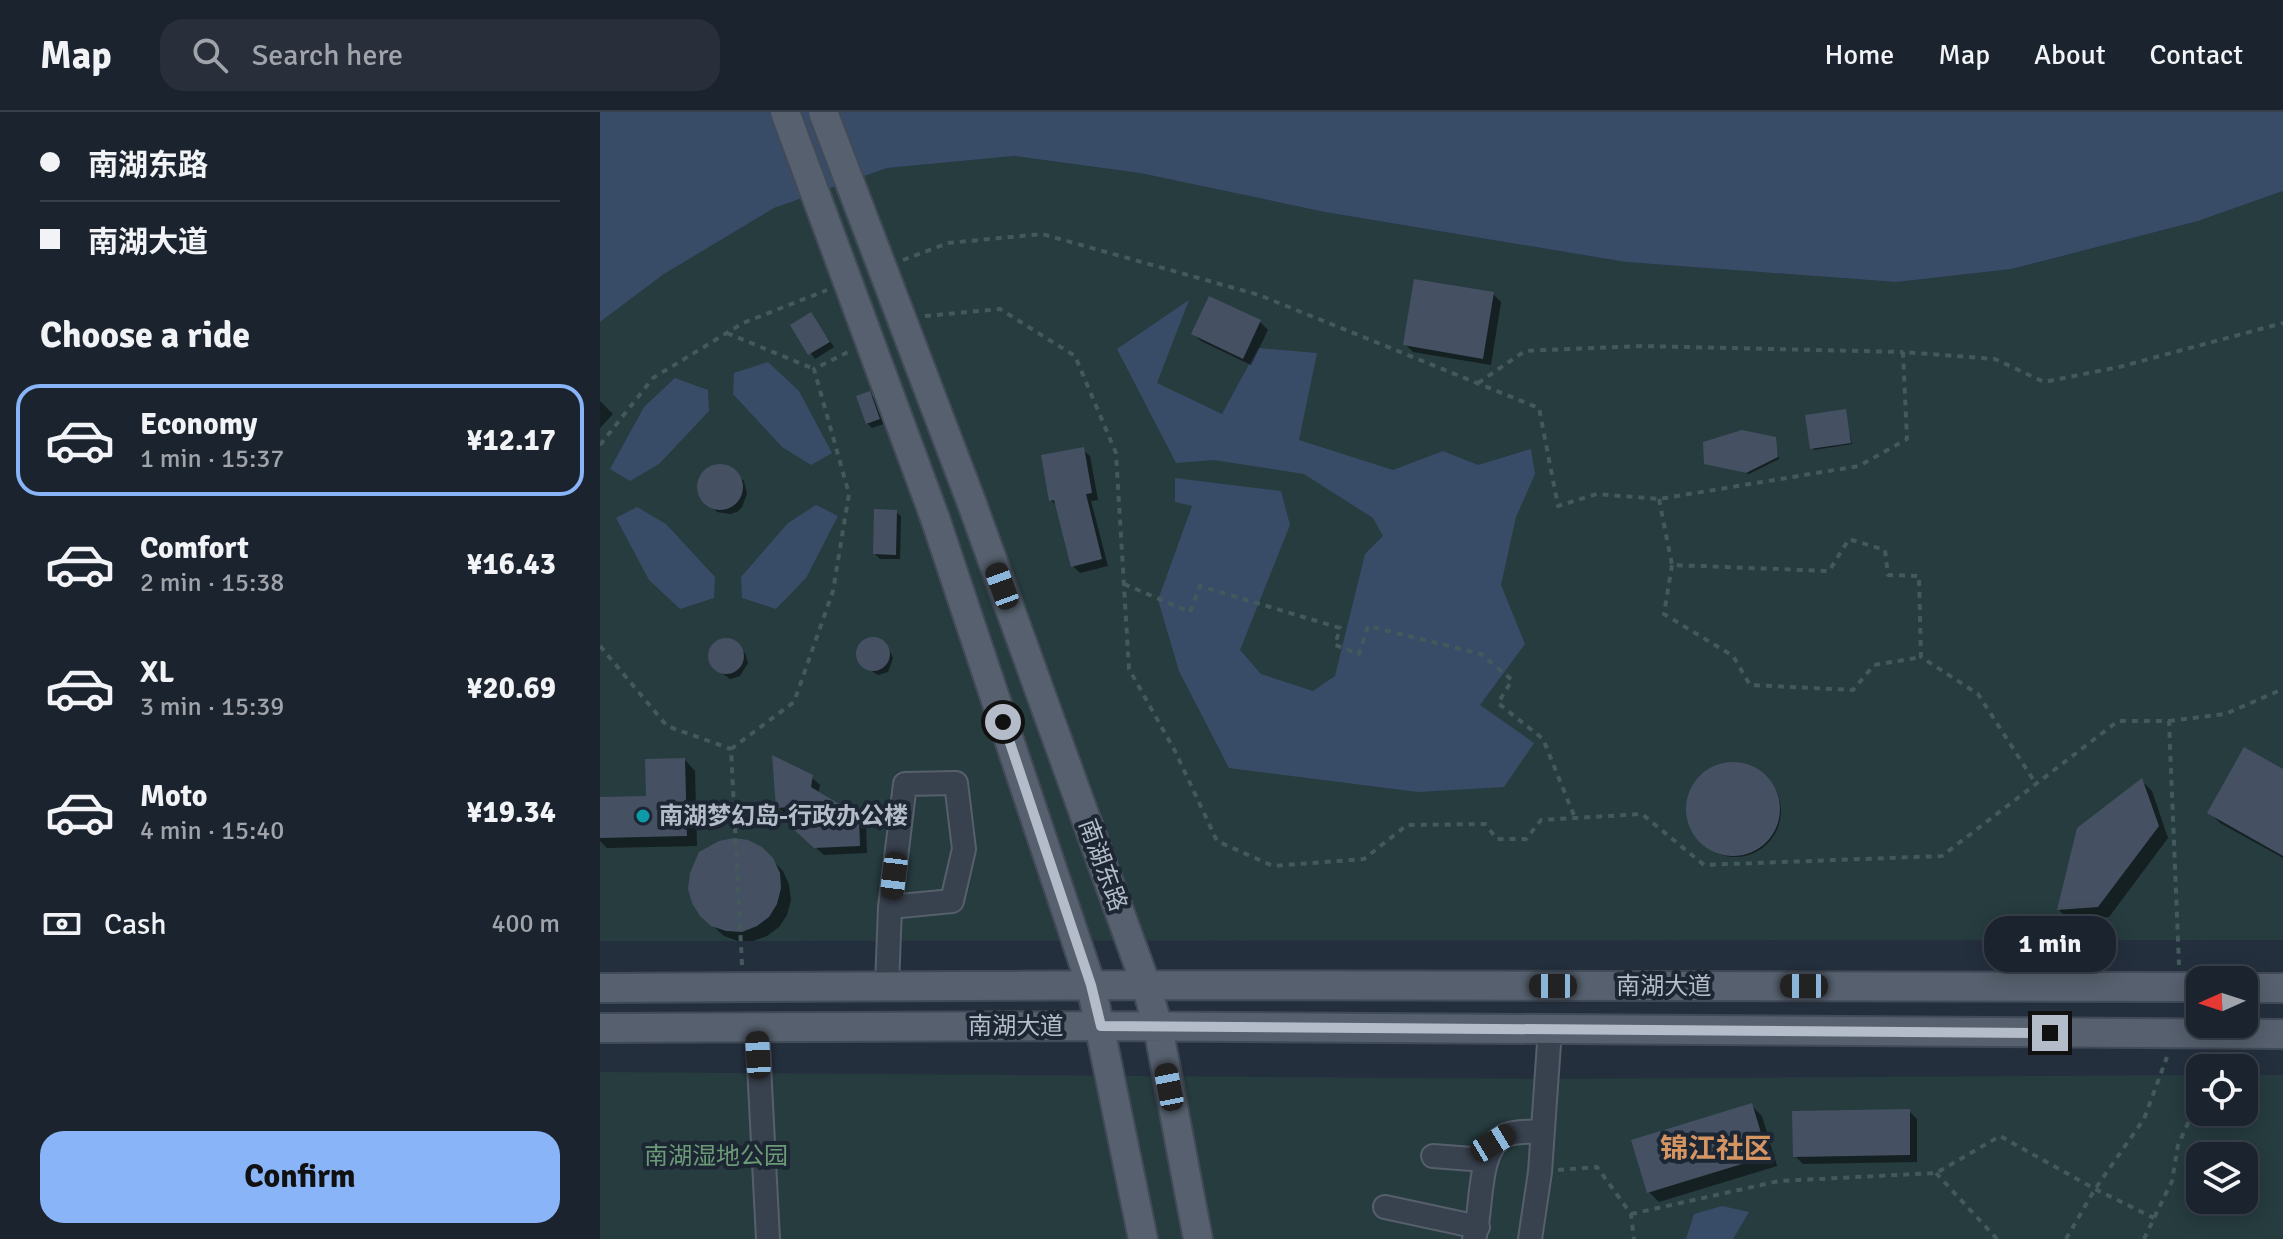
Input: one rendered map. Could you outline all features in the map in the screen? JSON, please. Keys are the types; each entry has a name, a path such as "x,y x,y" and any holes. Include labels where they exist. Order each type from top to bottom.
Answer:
{"main road":[{"name":"南湖东路","path":"785,112 935,518 1091,985 1143,1239"},
{"name":"南湖东路","path":"823,112 971,501 1146,985 1158,1027 1198,1239"},
{"name":"南湖大道","path":"600,988 1091,985 2186,987"},
{"path":"2258,988 2283,988"},
{"name":"南湖大道","path":"600,1028 1101,1026 2283,1034"}],"street":[{"path":"887,986 890,907 905,784 956,783 964,849 952,901 890,907"},
{"path":"757,1027 768,1239"},
{"path":"1530,1239 1540,1172 1550,1029"},
{"path":"1385,1207 1476,1233 1485,1160 1493,1143 1507,1134 1543,1131"},
{"path":"1433,1156 1485,1160"}],"path":[{"path":"889,266 948,243 1042,234 1259,295 1539,408 1558,506 1597,494 1659,499 1859,466 1907,439 1903,352"},
{"path":"600,445 653,378 743,323 831,289"},
{"path":"912,321 926,315 1000,309 1075,356 1116,453 1129,669 1175,751 1217,841 1273,866 1364,859 1407,825 1485,824 1497,839 1526,839 1541,820 1642,814 1704,865 1942,856 2118,721 2169,721 2225,714 2283,689"},
{"path":"1478,383 1525,351 1642,346 1903,352 1995,359 2044,382 2119,367 2283,323"},
{"path":"727,333 814,369 856,349"},
{"path":"731,749 794,702 833,591 849,494 814,369"},
{"path":"1659,499 1672,565 1664,614 1733,656 1750,685 1853,690 1874,665 1921,657 1978,694 2036,784"},
{"path":"1672,565 1829,571 1849,539 1885,550 1888,575 1919,576 1921,657"},
{"path":"1124,584 1190,612 1200,586 1340,628 1335,645 1359,654 1368,626 1481,654 1512,680 1498,703 1543,739 1575,818"},
{"path":"600,646 667,726 731,749"},
{"path":"2169,721 2188,966"},
{"path":"731,749 744,987"},
{"path":"2066,1239 2095,1189 2144,1119 2175,1033"},
{"path":"2144,1239 2172,1181 2178,1145 2187,1126"},
{"path":"1631,1214 1779,1181 1936,1173 2000,1136 2154,1218"},
{"path":"1540,1172 1597,1167 1631,1214 1634,1239"},
{"path":"1936,1173 1997,1239"}],"green space":[{"path":"1014,156 1140,173 1325,212 1626,262 1896,282 2013,269 2198,221 2283,191 2283,940 600,941 600,322 664,274 774,208 887,168"},
{"name":"南湖湿地公园","path":"600,1072 1545,1079 2186,1075 2186,1126 2258,1126 2258,1075 2283,1075 2283,1239 600,1239"}],"water":[{"path":"600,112 2283,112 2283,191 2198,221 2012,269 1896,282 1626,262 1325,212 1140,173 1014,156 887,168 774,208 664,274 600,322"},
{"path":"1189,300 1157,383 1222,414 1258,348 1317,353 1299,440 1393,470 1443,451 1478,465 1531,449 1535,474 1516,517 1501,585 1525,644 1480,705 1534,743 1504,787 1418,792 1229,768 1179,671 1158,600 1192,506 1175,502 1175,478 1281,491 1290,525 1240,650 1261,674 1313,691 1335,676 1365,554 1383,536 1373,518 1304,474 1214,460 1176,463 1117,349"},
{"path":"768,362 799,391 832,453 811,465 782,447 733,394 734,373"},
{"path":"675,378 708,390 709,411 659,464 630,481 610,469 644,407"},
{"path":"816,505 838,516 806,578 776,609 742,598 741,577 788,523"},
{"path":"637,507 666,524 715,577 714,598 680,609 649,580 616,518"},
{"path":"1722,1206 1749,1212 1733,1239 1686,1239 1694,1214"}],"building":[{"path":"1414,279 1494,292 1483,359 1403,345"},
{"path":"1209,296 1261,320 1243,359 1191,334"},
{"path":"811,312 830,342 808,355 790,325"},
{"path":"870,391 880,419 866,424 856,396"},
{"path":"1846,409 1851,443 1810,449 1805,415"},
{"path":"1742,430 1776,437 1778,457 1746,473 1704,464 1703,442"},
{"path":"1084,447 1092,493 1086,494 1102,559 1071,567 1054,500 1049,501 1041,455"},
{"path":"720,464 736,471 743,487 736,503 720,510 704,503 697,487 704,471"},
{"path":"874,509 897,510 896,555 873,554"},
{"path":"873,637 885,642 890,654 885,666 873,671 861,666 856,654 861,642"},
{"path":"726,638 739,643 744,656 739,669 726,674 713,669 708,656 713,643"},
{"path":"2244,747 2283,769 2283,856 2207,813"},
{"path":"772,755 813,775 811,787 859,816 860,846 814,848 792,828 792,807 776,808"},
{"name":"南湖梦幻岛-行政办公楼","path":"685,758 687,836 600,838 600,797 646,796 645,759"},
{"path":"1733,762 1751,766 1766,776 1776,791 1780,809 1776,827 1766,842 1751,852 1733,856 1715,852 1700,842 1690,827 1686,809 1690,791 1700,776 1715,766"},
{"path":"2142,778 2159,826 2098,907 2057,910 2077,828"},
{"path":"734,838 762,847 773,858 780,873 781,888 777,904 769,917 742,932 711,926 700,916 688,889 690,873 699,852 719,841"},
{"path":"1752,1103 1768,1156 1647,1193 1631,1140"},
{"path":"1910,1109 1910,1155 1793,1157 1792,1111"}],"place":[{"name":"南湖梦幻岛-行政办公楼","path":"643,816"}],"district":[{"name":"锦江社区","path":"1716,1148"}],"route":[{"path":"1003,722 1091,985 1101,1026 2050,1033"}]}
